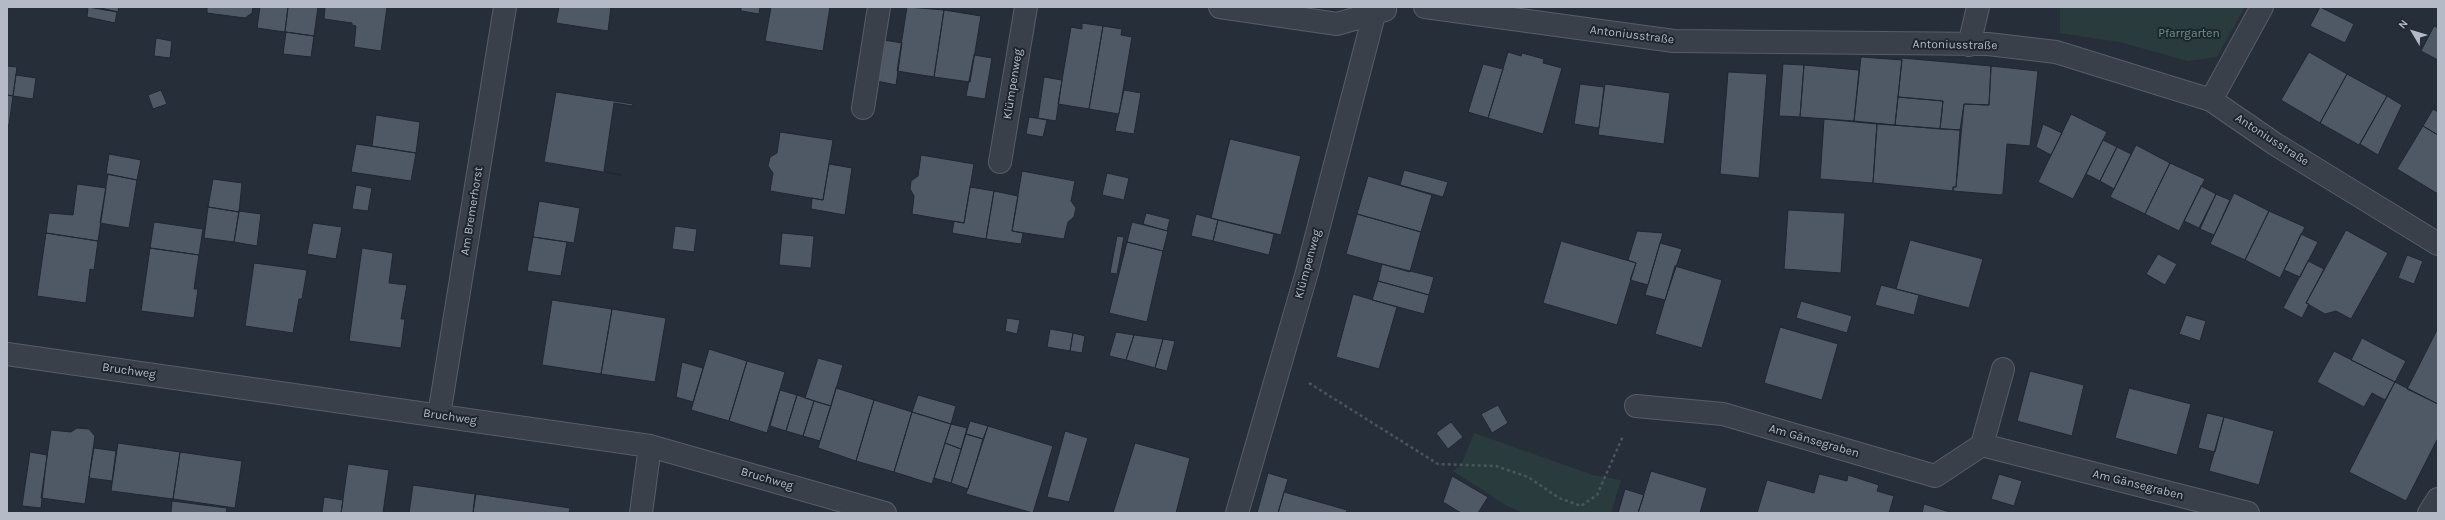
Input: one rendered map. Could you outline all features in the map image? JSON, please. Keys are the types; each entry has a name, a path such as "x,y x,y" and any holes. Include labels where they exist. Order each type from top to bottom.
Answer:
{"street":[{"name":"Am Bremerhorst","path":"439,415 505,7"},
{"path":"863,108 879,7"},
{"name":"Klümpenweg","path":"1000,162 1026,7"},
{"name":"Klümpenweg","path":"1220,7 1338,24 1381,9"},
{"name":"Antoniusstraße","path":"1425,7 1674,41 1988,44 2056,52 2211,100 2275,144 2438,244"},
{"path":"1969,44 1978,7"},
{"path":"2211,100 2262,7"},
{"name":"Klümpenweg","path":"1237,513 1381,9"},
{"name":"Bruchweg","path":"7,354 650,446 885,513"},
{"path":"1982,445 2003,369"},
{"name":"Am Gänsegraben","path":"1636,406 1723,414 1935,476 1982,445 2248,513"},
{"path":"641,513 650,446"},
{"path":"2429,513 2438,499"}],"path":[{"path":"1280,364 1438,464 1496,466 1528,478 1559,498 1581,506 1597,495 1636,406"}],"green space":[{"name":"Pfarrgarten","path":"2060,7 2245,7 2217,57 2188,61 2119,42 2060,33"},
{"path":"1474,433 1593,475 1621,480 1611,513 1524,513 1507,506 1453,471 1461,465"}],"building":[{"path":"88,7 117,12 115,23 87,17"},
{"path":"97,7 119,7 118,12"},
{"path":"207,7 253,7 252,13 245,18 207,13"},
{"path":"260,7 288,7 285,32 257,28"},
{"path":"288,7 318,7 314,36 285,32"},
{"path":"325,7 387,7 381,51 354,47 356,26 352,25 352,23 324,19"},
{"path":"559,7 611,7 608,31 556,23"},
{"path":"741,7 760,7 759,14 741,11"},
{"path":"771,7 830,7 823,51 765,41"},
{"path":"907,7 944,10 934,77 897,71"},
{"path":"2320,7 2354,24 2345,43 2310,26"},
{"path":"944,10 981,16 970,82 934,77"},
{"path":"1082,23 1103,26 1089,109 1058,104 1071,27 1082,29"},
{"path":"1103,26 1122,29 1121,35 1132,37 1119,114 1089,109"},
{"path":"2434,26 2438,28 2438,60 2421,51"},
{"path":"286,32 314,36 311,57 283,54"},
{"path":"156,38 172,41 170,58 154,56"},
{"path":"884,40 902,43 896,85 877,81"},
{"path":"1508,52 1521,56 1522,53 1544,59 1543,63 1562,68 1543,134 1488,118"},
{"path":"2309,52 2347,74 2320,123 2281,100"},
{"path":"974,55 992,58 985,99 966,96"},
{"path":"1861,57 1902,60 1895,125 1854,121"},
{"path":"1902,58 1991,66 1989,105 1964,104 1960,130 1940,129 1943,101 1898,97"},
{"path":"1483,64 1503,69 1488,118 1468,112"},
{"path":"1783,64 1804,65 1800,117 1779,116"},
{"path":"1804,65 1859,70 1854,121 1800,117"},
{"path":"7,66 17,67 13,96 7,95"},
{"path":"1991,66 2038,71 2030,146 2007,144 2003,193 2001,195 1953,191 1953,187 1956,187 1964,104 1989,105"},
{"path":"1728,72 1767,74 1759,178 1720,174"},
{"path":"2347,74 2387,96 2359,145 2320,123"},
{"path":"16,75 36,78 33,99 13,96"},
{"path":"1044,77 1062,80 1056,121 1038,118"},
{"path":"1580,84 1604,87 1599,128 1574,124"},
{"path":"1605,84 1670,93 1664,144 1598,135"},
{"path":"161,90 167,104 153,109 148,95"},
{"path":"1124,90 1141,93 1134,134 1115,131"},
{"path":"556,92 633,104 632,106 614,103 604,171 621,175 544,162"},
{"path":"7,95 13,96 9,125 7,125"},
{"path":"2387,96 2402,105 2378,155 2360,144"},
{"path":"1898,97 1943,101 1940,129 1895,125"},
{"path":"2433,109 2438,112 2438,135 2423,126"},
{"path":"2071,114 2107,132 2073,199 2038,182"},
{"path":"376,115 420,122 416,153 372,146"},
{"path":"1029,117 1047,120 1043,137 1026,134"},
{"path":"1824,119 1877,124 1873,183 1820,179"},
{"path":"1877,124 1960,130 1956,187 1953,187 1953,191 1873,183"},
{"path":"2043,124 2062,133 2051,155 2036,147"},
{"path":"2423,126 2438,135 2438,194 2397,169"},
{"path":"780,132 833,140 823,200 770,191 773,173 768,166 770,157 777,153"},
{"path":"1230,139 1301,156 1281,235 1211,218"},
{"path":"2103,140 2117,147 2100,181 2086,174"},
{"path":"356,144 416,153 411,181 351,172"},
{"path":"2136,145 2170,163 2145,214 2110,197"},
{"path":"2117,147 2131,154 2114,189 2100,181"},
{"path":"109,154 141,160 137,180 106,174"},
{"path":"921,155 974,164 964,223 912,214 914,196 910,189 911,181 918,176"},
{"path":"2170,163 2205,179 2179,231 2145,214"},
{"path":"829,164 852,168 845,215 811,209 812,198 823,200"},
{"path":"1404,170 1448,182 1443,197 1400,185"},
{"path":"1022,171 1075,181 1071,201 1076,208 1074,217 1068,222 1064,239 1012,231"},
{"path":"1107,173 1129,178 1124,200 1102,195"},
{"path":"108,174 137,180 129,228 100,223"},
{"path":"1368,176 1432,195 1421,232 1357,214"},
{"path":"213,179 242,183 239,212 208,207"},
{"path":"77,184 106,188 98,241 46,233 49,213 73,215"},
{"path":"356,185 372,188 368,211 352,209"},
{"path":"2201,186 2216,194 2199,228 2184,221"},
{"path":"970,187 994,191 986,239 952,233 954,221 964,223"},
{"path":"994,191 1018,196 1012,231 1023,233 1021,244 986,239"},
{"path":"2234,193 2269,211 2245,260 2210,244"},
{"path":"2216,194 2230,200 2214,235 2200,229"},
{"path":"539,201 580,208 574,243 533,237"},
{"path":"208,207 239,212 234,242 204,238"},
{"path":"1788,210 1845,213 1841,273 1784,269"},
{"path":"239,211 261,214 257,246 234,242"},
{"path":"2269,211 2305,227 2280,278 2245,260"},
{"path":"1146,213 1170,219 1167,231 1143,224"},
{"path":"1196,214 1218,220 1213,241 1191,236"},
{"path":"1357,214 1421,232 1410,272 1346,254"},
{"path":"1218,220 1274,234 1269,255 1213,241"},
{"path":"154,222 203,229 199,255 150,248"},
{"path":"1132,222 1168,231 1163,251 1127,242"},
{"path":"313,223 342,227 336,259 307,254"},
{"path":"675,226 697,229 694,252 672,249"},
{"path":"2346,230 2388,253 2351,319 2336,311 2325,314 2306,303"},
{"path":"1637,231 1663,233 1648,285 1630,280 1636,263 1628,260"},
{"path":"46,233 98,241 94,270 90,269 86,303 37,296"},
{"path":"782,233 814,236 811,268 779,265"},
{"path":"2301,234 2318,242 2300,277 2284,270"},
{"path":"1117,236 1124,237 1117,274 1110,273"},
{"path":"533,237 567,242 561,276 527,271"},
{"path":"1910,240 1983,259 1969,308 1896,289"},
{"path":"1561,241 1636,263 1617,325 1543,303"},
{"path":"1127,242 1163,251 1147,322 1109,313"},
{"path":"1660,243 1682,249 1665,300 1645,295"},
{"path":"150,248 199,255 194,289 198,289 194,318 141,311"},
{"path":"362,248 393,253 389,283 407,285 401,319 405,319 401,348 349,341"},
{"path":"2158,254 2177,264 2165,285 2146,274"},
{"path":"2407,255 2423,261 2414,284 2398,278"},
{"path":"2308,261 2324,269 2306,303 2309,304 2302,318 2283,308"},
{"path":"254,263 307,270 302,299 299,299 293,333 245,326"},
{"path":"1382,264 1434,277 1429,295 1378,281"},
{"path":"1675,266 1722,280 1702,348 1655,334"},
{"path":"1378,281 1429,295 1424,314 1372,300"},
{"path":"1881,285 1919,295 1914,315 1875,305"},
{"path":"1353,294 1397,307 1379,369 1336,357"},
{"path":"552,300 612,309 601,374 542,365"},
{"path":"1801,301 1852,316 1847,333 1796,318"},
{"path":"612,309 666,318 655,382 601,374"},
{"path":"2186,315 2206,321 2200,341 2179,334"},
{"path":"1007,318 1020,320 1017,334 1005,331"},
{"path":"1780,327 1838,344 1822,400 1764,383"},
{"path":"2438,328 2438,404 2407,389"},
{"path":"1050,329 1073,333 1070,351 1047,347"},
{"path":"1116,332 1134,335 1126,360 1109,356"},
{"path":"1073,333 1085,336 1082,353 1070,351"},
{"path":"1134,335 1163,339 1155,368 1126,360"},
{"path":"2362,338 2406,361 2395,382 2351,360"},
{"path":"1163,339 1175,341 1167,371 1155,368"},
{"path":"709,349 747,361 729,421 691,410"},
{"path":"2334,351 2395,382 2385,400 2372,393 2364,407 2317,382"},
{"path":"818,358 843,365 831,406 805,398"},
{"path":"747,361 785,372 767,433 729,421"},
{"path":"682,362 703,368 693,402 676,397"},
{"path":"2030,371 2084,385 2072,436 2017,421"},
{"path":"2395,382 2438,404 2438,438 2406,501 2349,472"},
{"path":"836,388 874,400 856,461 818,448"},
{"path":"2129,388 2191,404 2177,455 2115,438"},
{"path":"780,390 797,395 786,431 770,426"},
{"path":"797,395 814,401 803,436 786,431"},
{"path":"918,395 956,406 951,424 912,412"},
{"path":"874,400 912,412 894,472 856,461"},
{"path":"814,401 831,406 820,441 803,436"},
{"path":"1498,405 1508,423 1492,433 1481,414"},
{"path":"912,412 951,424 932,484 894,472"},
{"path":"2207,413 2224,417 2215,452 2198,448"},
{"path":"2224,417 2274,431 2259,485 2209,471"},
{"path":"970,421 988,426 983,439 966,434"},
{"path":"1451,422 1463,437 1448,449 1436,433"},
{"path":"951,424 967,428 961,449 945,443"},
{"path":"988,426 1053,446 1033,513 966,494"},
{"path":"77,428 89,429 95,436 85,504 41,498 51,430 71,432"},
{"path":"1065,431 1088,438 1069,502 1047,497"},
{"path":"966,434 983,439 968,489 951,483"},
{"path":"118,443 180,452 173,499 111,491"},
{"path":"945,443 961,449 951,483 934,478"},
{"path":"1135,443 1190,458 1176,513 1113,513"},
{"path":"94,448 116,451 112,481 89,478"},
{"path":"30,452 47,455 41,508 22,506"},
{"path":"180,452 242,461 235,508 173,499"},
{"path":"348,464 389,470 383,513 341,513"},
{"path":"1651,471 1707,488 1700,513 1638,513"},
{"path":"1268,473 1288,479 1278,513 1257,513"},
{"path":"1819,474 1847,481 1848,475 1879,485 1877,491 1894,496 1889,513 1757,513 1767,480 1814,493"},
{"path":"1999,474 2022,481 2014,506 1991,499"},
{"path":"1452,476 1488,497 1478,513 1461,513 1443,502"},
{"path":"413,485 475,494 473,513 409,513"},
{"path":"1625,489 1644,495 1638,513 1618,513"},
{"path":"1284,492 1347,510 1346,513 1278,513"},
{"path":"476,494 570,508 569,513 473,513"},
{"path":"324,497 343,500 341,513 322,513"},
{"path":"172,501 227,508 226,513 171,513"},
{"path":"1924,504 1953,513 1922,513"}]}
